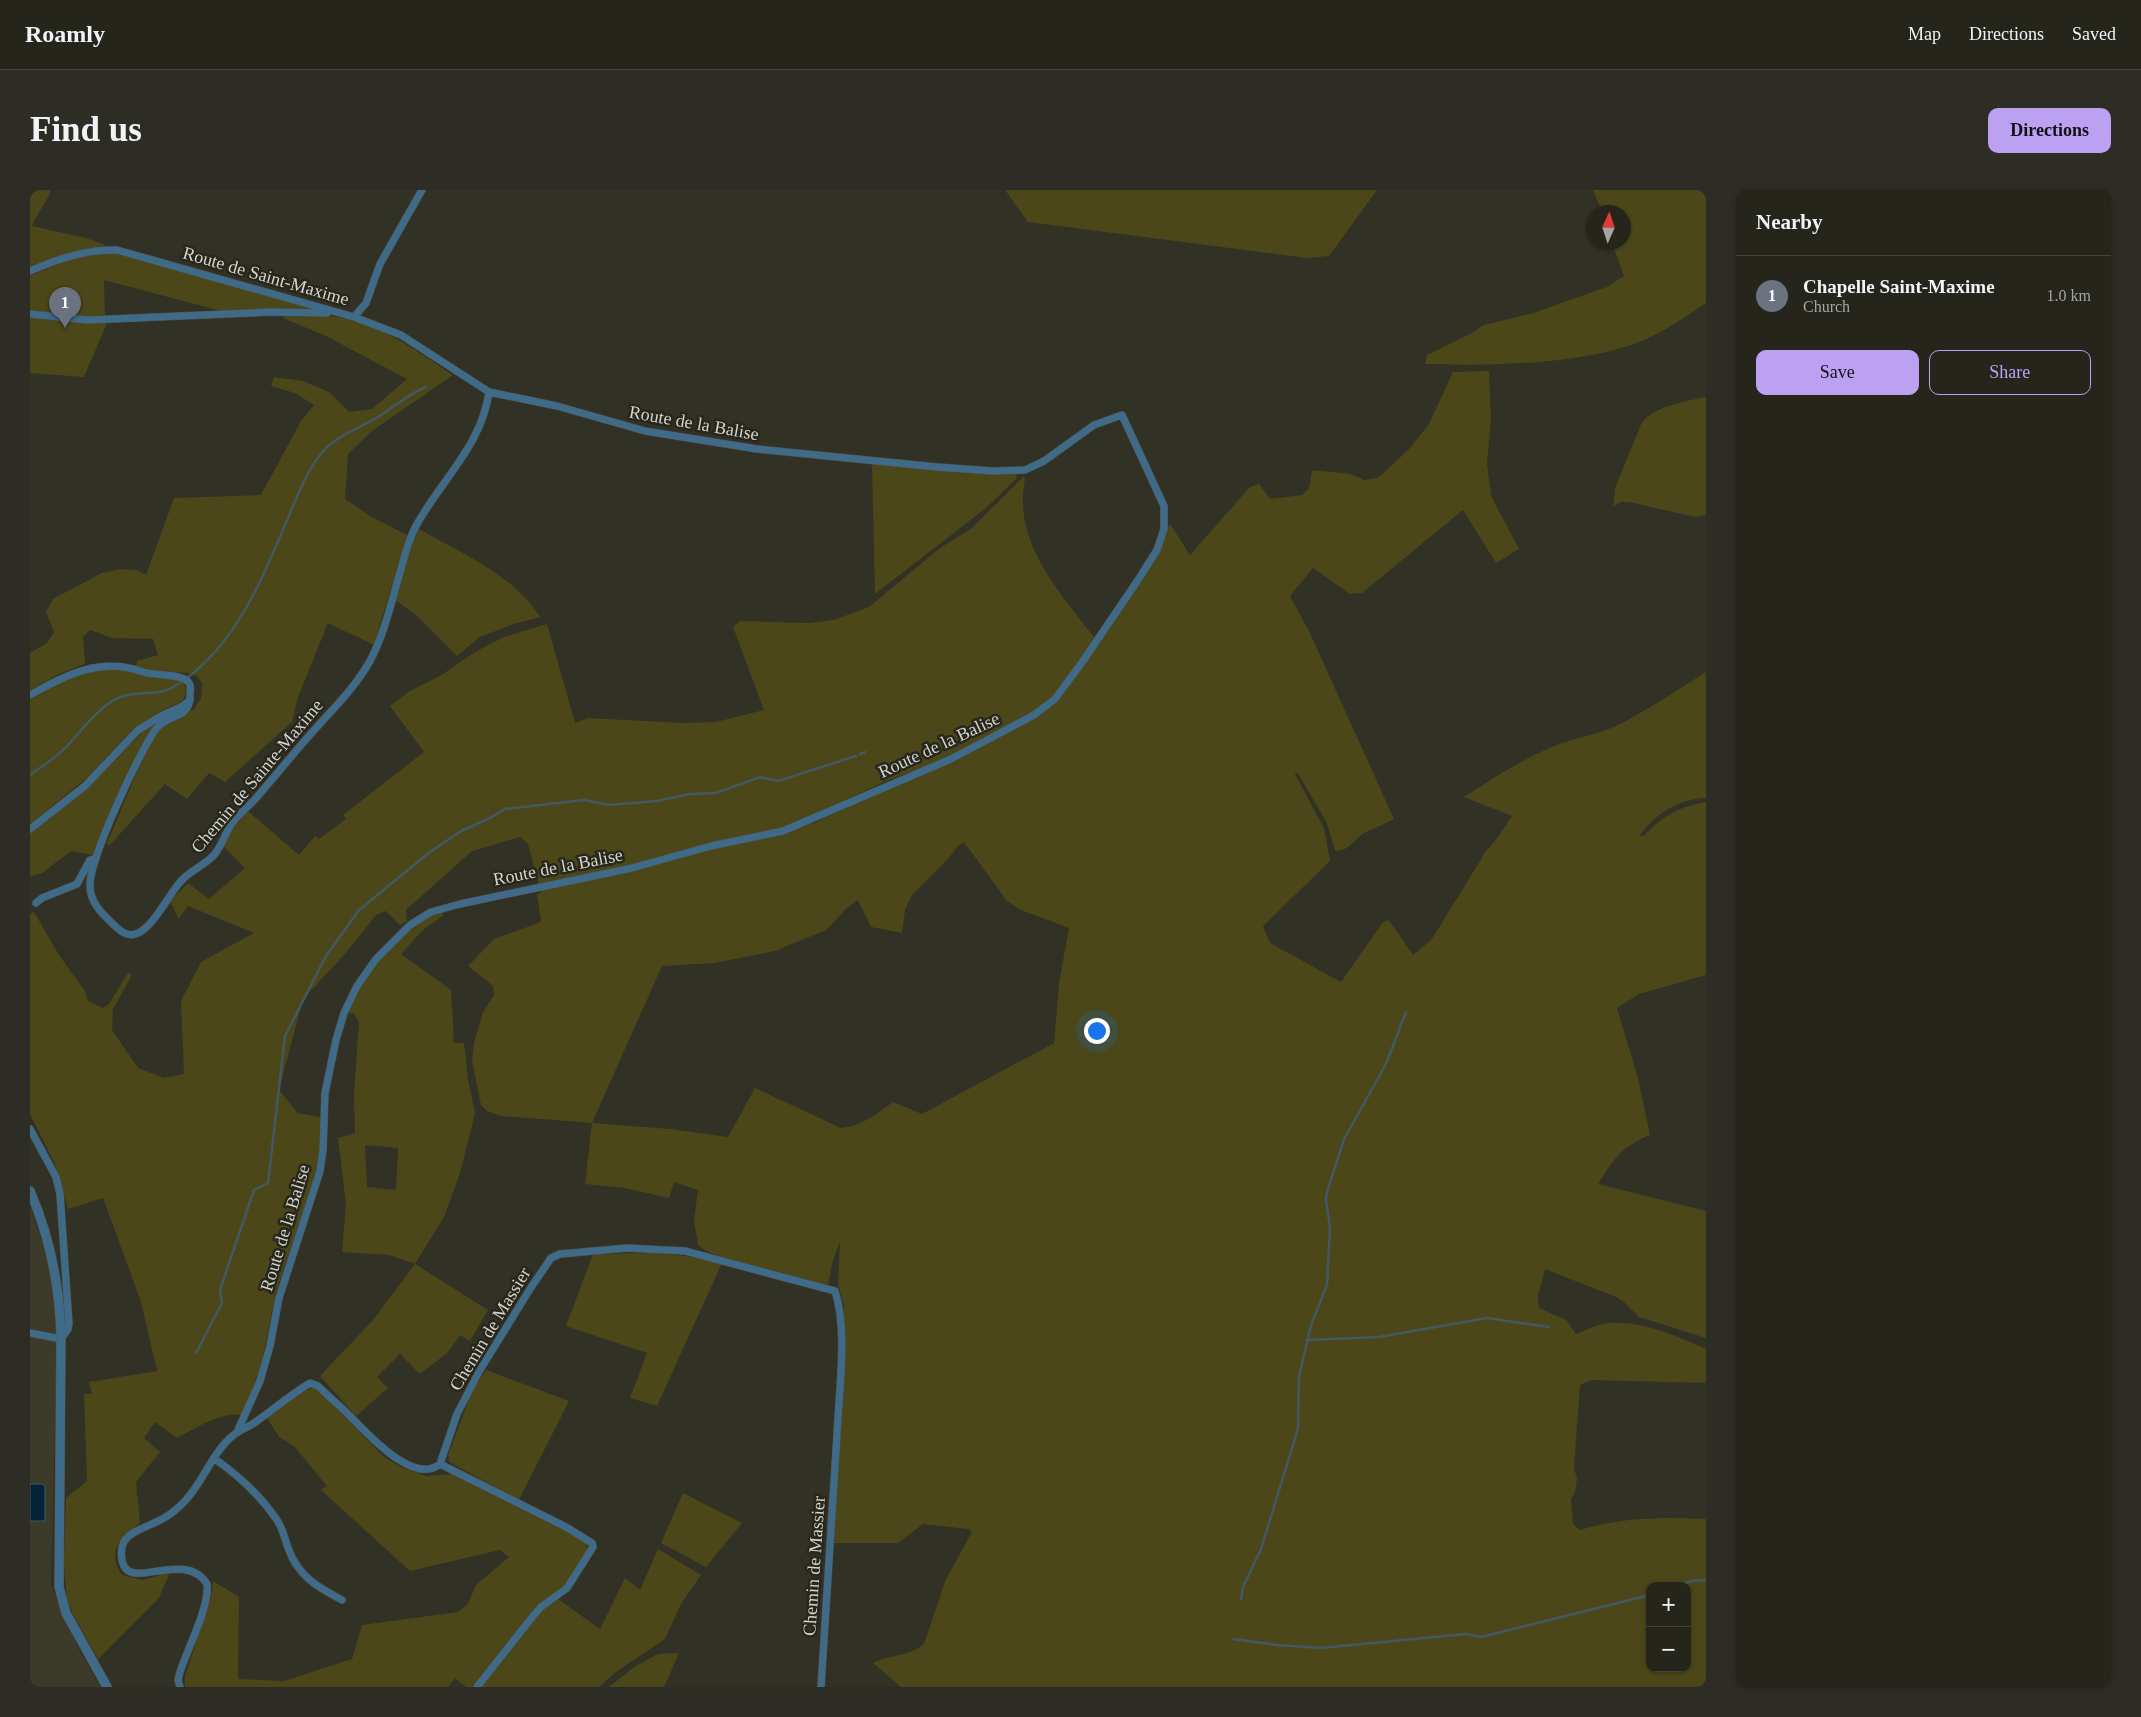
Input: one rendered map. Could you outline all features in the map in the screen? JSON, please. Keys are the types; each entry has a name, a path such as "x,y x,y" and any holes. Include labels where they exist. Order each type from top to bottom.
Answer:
{"street":[{"name":"Route de Saint-Maxime","path":"30,271 72,255 104,249 117,250 354,317 366,303 380,264 422,190"},
{"path":"30,314 88,320 271,312 335,313"},
{"path":"354,317 401,335 489,392"},
{"name":"Chemin de Sainte-Maxime","path":"190,700 187,710 159,725 153,734 116,808 96,858 90,888 93,900 104,916 120,932 129,935 142,931 182,879 214,856 233,823 351,688 370,659 386,617 412,534 426,508 477,433 485,416 489,392"},
{"name":"Route de la Balise","path":"238,1430 260,1381 270,1346 279,1298 320,1171 323,1150 325,1093 334,1048 344,1013 357,986 376,959 398,935 410,924 432,912 460,904 632,868 711,846 783,831 952,759 986,742 1034,715 1055,699 1083,662 1138,580 1157,550 1164,529 1164,506 1122,415 1094,426 1032,467 1025,470 993,471 731,446 645,431 558,406 489,392"},
{"path":"30,695 75,673 104,666 124,666 146,674 184,678 191,688 190,700 183,706 161,716 138,730 85,786 30,829"},
{"path":"36,903 42,898 78,884 90,860 96,858"},
{"path":"30,1129 56,1177 62,1205 69,1324 61,1339"},
{"path":"30,1190 53,1261 59,1300 61,1339 59,1588 66,1613 107,1687"},
{"name":"Chemin de Massier","path":"440,1464 457,1414 480,1370 530,1289 552,1258 560,1254 627,1248 685,1251 835,1291 840,1304 842,1321 839,1400 821,1687"},
{"path":"30,1333 61,1339"},
{"path":"180,1687 178,1680 180,1672 204,1609 207,1597 207,1584 200,1577 179,1569 166,1569 144,1574 130,1572 123,1563 123,1543 129,1535 155,1523 182,1504 194,1491 224,1444 238,1430 252,1424 305,1386 313,1383 384,1450 398,1460 409,1465 430,1469 440,1464 566,1527 592,1543 593,1547 567,1588 541,1607 477,1687"},
{"path":"214,1459 235,1473 252,1489 277,1520 292,1558 304,1576 320,1589 342,1600"}],"shaded area":[{"path":"30,190 51,190 32,226 86,238 106,245 68,254 30,269"},
{"path":"1005,190 1377,190 1329,256 1307,258 1028,222"},
{"path":"1593,190 1706,190 1706,303 1676,323 1644,340 1594,355 1507,364 1425,364 1427,355 1484,325 1533,313 1607,287 1624,276 1615,250 1631,250 1631,205 1599,205"},
{"path":"114,253 320,310 221,311 104,280 105,316 89,317 30,311 30,276 78,256"},
{"path":"286,315 329,316 363,323 394,338 453,375 372,431 348,454 345,499 370,516 407,535 374,645 328,623 298,697 292,722 225,782 209,773 187,799 165,784 109,846 107,843 145,753 158,730 194,709 201,698 202,683 197,676 188,673 154,671 136,666 137,661 158,655 153,639 112,638 90,630 83,637 85,664 59,674 30,690 30,653 47,643 54,632 46,612 53,599 102,573 121,569 137,570 146,575 174,498 261,495 301,421 314,405 295,393 271,386 274,377 303,381 329,392 349,412 372,409 407,379 326,336 283,318"},
{"path":"30,317 107,323 84,377 30,373"},
{"path":"1489,371 1491,420 1487,463 1491,496 1519,549 1496,563 1463,510 1362,593 1350,594 1313,568 1290,596 1309,631 1394,819 1364,833 1347,848 1335,851 1327,823 1297,772 1295,774 1324,828 1330,861 1263,926 1270,943 1341,982 1383,922 1389,920 1413,955 1432,939 1486,851 1512,816 1464,797 1536,754 1562,743 1601,732 1624,722 1706,672 1706,798 1686,801 1668,809 1639,836 1644,836 1657,823 1672,813 1706,802 1706,975 1639,994 1617,1008 1638,1078 1650,1135 1625,1149 1609,1167 1598,1184 1706,1211 1706,1338 1639,1317 1616,1297 1545,1269 1538,1296 1539,1308 1566,1320 1576,1334 1592,1327 1609,1323 1634,1324 1659,1330 1706,1349 1706,1383 1592,1380 1580,1385 1574,1468 1577,1479 1575,1492 1571,1499 1573,1524 1580,1530 1627,1520 1706,1519 1706,1687 901,1687 873,1663 912,1651 924,1644 946,1579 972,1532 968,1529 923,1524 898,1543 834,1543 844,1330 844,1305 838,1285 840,1242 833,1260 828,1285 721,1257 706,1251 698,1245 694,1220 698,1190 674,1182 669,1198 625,1188 585,1184 592,1123 501,1116 487,1111 481,1105 472,1061 474,1043 483,1012 494,995 493,986 468,966 494,939 541,922 537,894 541,893 528,844 520,837 472,851 406,910 407,921 400,925 386,911 376,915 345,954 303,999 279,1090 298,1113 320,1117 320,1158 276,1292 261,1366 242,1415 234,1414 217,1418 177,1438 155,1422 144,1438 160,1452 136,1482 140,1523 121,1539 115,1552 115,1559 122,1575 143,1580 170,1572 159,1598 98,1659 72,1612 67,1599 64,1566 66,1498 87,1481 84,1394 92,1394 89,1382 157,1371 141,1302 103,1198 68,1209 55,1164 30,1114 30,914 34,912 59,955 85,991 88,1001 103,1008 109,1004 128,973 132,975 113,1009 112,1030 138,1068 164,1078 184,1074 181,1001 201,962 254,933 188,906 179,919 170,901 188,883 209,899 245,868 223,846 236,825 248,811 299,855 315,836 319,839 346,819 343,815 424,752 390,706 410,691 440,676 475,652 504,637 547,624 575,723 588,718 682,723 716,722 764,710 733,627 740,621 809,623 834,620 869,607 940,548 972,528 1023,477 1025,478 1023,505 1031,543 1049,577 1096,640 1054,695 1038,710 943,760 889,780 809,816 812,824 892,786 954,762 1042,714 1061,696 1153,561 1167,527 1171,525 1190,555 1250,487 1259,484 1270,499 1302,495 1309,488 1312,470 1351,474 1364,480 1378,478 1408,450 1429,424 1453,372","holes":["964,842 1007,901 1021,910 1069,928 1059,983 1054,1043 922,1114 893,1102 862,1122 841,1128 755,1088 728,1137 670,1129 592,1123 662,966 714,963 775,951 826,930 847,908 858,900 871,927 902,933 905,910 912,895"]},
{"path":"1706,397 1706,515 1695,517 1629,502 1621,502 1613,507 1615,488 1642,422 1648,416 1663,408"},
{"path":"872,464 999,475 1016,474 1017,478 986,508 875,594"},
{"path":"419,529 486,566 516,589 540,617 514,624 480,637 457,656 416,615 395,600"},
{"path":"100,668 179,680 184,683 186,689 185,696 183,701 159,712 131,731 88,777 30,824 30,700 64,681"},
{"path":"154,723 156,725 94,855 71,851 42,873 30,877 30,833 85,790 144,730"},
{"path":"441,912 444,915 424,929 401,954 451,990 454,1043 464,1043 468,1079 475,1113 460,1173 445,1215 415,1264 389,1255 342,1252 346,1204 338,1138 355,1133 354,1095 359,1022 354,1014 347,1012 374,967 397,940 425,919","holes":["365,1145 398,1148 396,1190 367,1187"]},
{"path":"30,1206 45,1250 54,1291 56,1311 57,1349 51,1585 77,1646 100,1687 30,1687"},
{"path":"654,1253 686,1256 722,1263 657,1406 630,1398 647,1353 566,1326 593,1254"},
{"path":"415,1264 488,1310 470,1341 460,1335 447,1353 420,1374 400,1354 377,1377 388,1388 356,1416 320,1376 373,1320"},
{"path":"486,1370 569,1401 519,1500 449,1462 448,1455 471,1394"},
{"path":"314,1388 319,1390 384,1457 401,1467 426,1476 453,1474 569,1532 588,1544 587,1550 567,1584 528,1616 472,1687 466,1687 455,1678 448,1687 185,1687 185,1676 211,1597 213,1581 239,1597 238,1679 284,1681 352,1659 362,1625 458,1612 468,1604 476,1585 509,1557 500,1550 410,1571 321,1490 327,1486 294,1446 279,1437 267,1418 303,1391"},
{"path":"683,1493 742,1523 706,1567 661,1543"},
{"path":"658,1549 701,1575 681,1604 665,1639 616,1672 599,1687 481,1687 541,1611 558,1599 600,1629 625,1578 640,1590"},
{"path":"679,1653 664,1687 609,1687 634,1667 658,1654"}],"water":[{"path":"30,1484 42,1484 45,1486 45,1521 30,1521"}],"waterway":[{"path":"30,775 62,751 110,702 128,695 159,692 174,687 203,664 226,639 255,592 302,484 319,456 337,439 378,417 407,397 426,387"},
{"path":"860,754 865,752"},
{"path":"196,1353 222,1303 220,1290 254,1190 268,1183 285,1036 326,956 359,910 430,852 461,831 505,809 584,800 609,805 657,801 690,794 716,793 760,777 778,781 856,756"},
{"path":"1241,1599 1243,1587 1261,1549 1298,1429 1299,1377 1311,1325 1327,1285 1330,1227 1326,1200 1327,1192 1344,1139 1386,1064 1406,1012"},
{"path":"1307,1340 1379,1337 1487,1318 1549,1327"},
{"path":"1689,1582 1706,1580"},
{"path":"1233,1639 1321,1648 1466,1634 1481,1637 1646,1596"}],"place":[{"name":"Chapelle Saint-Maxime","path":"65,328"}]}
